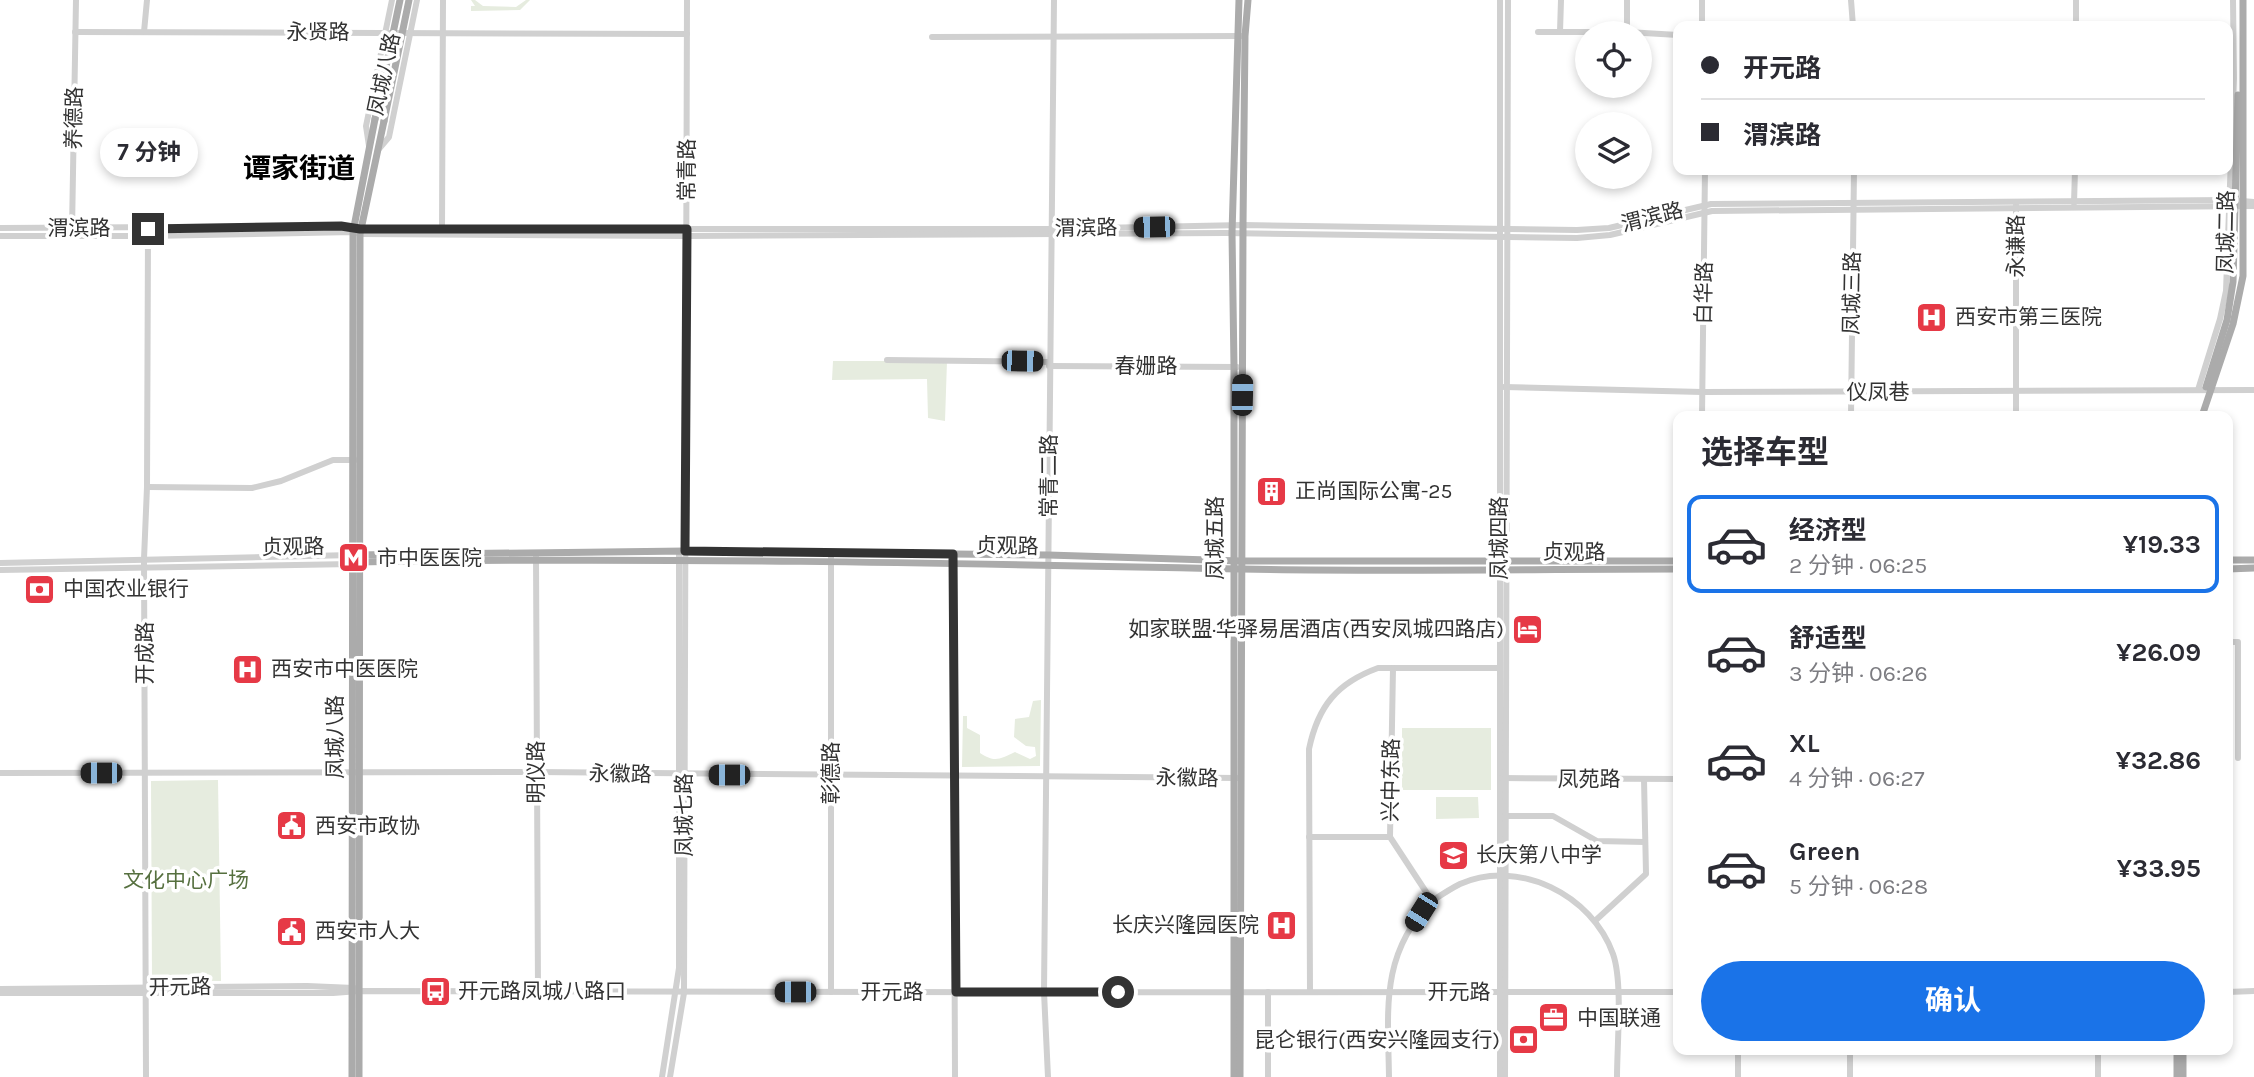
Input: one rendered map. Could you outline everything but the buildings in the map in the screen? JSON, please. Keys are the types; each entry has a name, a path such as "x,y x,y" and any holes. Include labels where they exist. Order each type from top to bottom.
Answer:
{"main road":[{"name":"凤城八路","path":"352,1077 356,773 357,230 373,149 375,118 400,0"},
{"name":"凤城八路","path":"373,149 384,121 409,0"},
{"name":"凤城五路","path":"1237,565 1243,367 1239,0"},
{"name":"凤城五路","path":"1234,1077 1237,991 1237,565 1232,229 1241,36 1248,0"},
{"name":"凤城二路","path":"2201,411 2204,390 2240,296 2244,265 2237,203 2238,0"},
{"name":"贞观路","path":"356,559 682,551 831,557 953,558 1048,555 1237,565"},
{"name":"贞观路","path":"536,556 682,561 831,557"},
{"name":"贞观路","path":"953,558 1048,564 1237,565 1502,565 1673,561"},
{"path":"2233,560 2254,560"},
{"name":"贞观路","path":"1502,565 1673,569"},
{"path":"2233,569 2254,568"},
{"name":"凤城八路","path":"354,990 359,1077"},
{"name":"凤城五路","path":"1237,991 1240,1077"},
{"path":"2177,1055 2177,1077"},
{"path":"2183,1055 2183,1077"}],"street":[{"name":"养德路","path":"72,232 76,0"},
{"path":"144,32 147,0"},
{"name":"凤城八路","path":"392,0 366,127 373,149 388,137 417,0"},
{"path":"442,231 443,0"},
{"name":"常青路","path":"682,551 687,232 687,0"},
{"name":"常青二路","path":"1048,1077 1044,992 1054,0"},
{"name":"凤城四路","path":"1500,0 1504,387 1500,668 1502,1077"},
{"name":"凤城四路","path":"1503,232 1508,0"},
{"path":"1560,32 1561,0"},
{"path":"1627,0 1627,21"},
{"path":"1702,0 1702,21"},
{"path":"1851,0 1853,21"},
{"path":"2076,0 2076,21"},
{"name":"永贤路","path":"75,32 687,34"},
{"path":"1538,32 1575,32"},
{"path":"1652,33 1673,35"},
{"path":"2204,390 2226,291 2237,203 2236,35"},
{"path":"932,37 1241,36"},
{"name":"白华路","path":"1702,411 1705,175"},
{"name":"凤城三路","path":"1851,411 1853,175"},
{"path":"2074,204 2075,175"},
{"name":"永谦路","path":"2016,204 2016,411"},
{"name":"渭滨路","path":"0,228 72,232 1050,232 1242,229 1503,232 1577,238 1611,235 1706,208 2254,204"},
{"name":"渭滨路","path":"0,236 72,232"},
{"name":"开成路","path":"146,1077 145,563 148,232"},
{"name":"春姗路","path":"887,360 1243,367"},
{"name":"仪凤巷","path":"1504,387 1702,392 2254,390"},
{"path":"147,486 252,488 281,481 333,460 356,460"},
{"name":"凤城七路","path":"670,1077 680,993 682,551"},
{"name":"明仪路","path":"536,556 538,992"},
{"name":"彰德路","path":"831,557 831,992"},
{"path":"953,558 955,1077"},
{"name":"贞观路","path":"0,563 356,559"},
{"name":"贞观路","path":"0,570 145,563"},
{"name":"凤城四路","path":"1502,565 1502,778 1505,816 1503,876"},
{"path":"2233,642 2238,642 2238,758"},
{"path":"1310,991 1309,749 1320,713 1338,691 1360,675 1378,668 1500,668"},
{"name":"兴中东路","path":"1393,668 1390,837 1432,901"},
{"name":"永徽路","path":"0,773 536,772 1237,778"},
{"name":"凤苑路","path":"1502,778 1673,779"},
{"path":"1596,920 1646,874 1644,779"},
{"path":"1505,816 1553,816 1597,841 1645,842"},
{"path":"1309,837 1390,837"},
{"path":"1389,1077 1387,992 1403,940 1421,912 1432,901 1461,884 1503,876 1523,877 1544,883 1571,899 1596,920 1613,954 1617,971 1616,1077"},
{"name":"开元路","path":"0,991 1673,992"},
{"path":"1268,992 1268,1077"},
{"path":"2233,992 2254,992"},
{"name":"凤城七路","path":"662,1077 680,993"},
{"path":"1738,1055 1738,1077"},
{"path":"1850,1055 1850,1077"},
{"path":"2098,1055 2098,1077"}],"green space":[{"path":"471,0 483,6 516,7 530,0 520,10 471,11 471,6 475,6"},
{"path":"833,361 947,361 945,421 928,418 927,379 832,380"},
{"path":"1041,700 1040,766 962,767 963,716 967,716 967,728 980,735 980,753 985,756 998,759 1015,752 1030,759 1036,756 1035,747 1026,746 1014,737 1015,719 1029,717 1033,701"},
{"path":"1402,728 1491,728 1491,790 1402,790"},
{"name":"文化中心广场","path":"218,780 221,981 152,980 151,781"},
{"path":"1436,797 1478,797 1479,818 1436,819"}],"place":[{"name":"西安市第三医院","path":"1932,317"},
{"name":"正尚国际公寓-25","path":"1272,491"},
{"name":"市中医医院","path":"354,558"},
{"name":"中国农业银行","path":"40,589"},
{"name":"如家联盟·华驿易居酒店(西安凤城四路店)","path":"1527,629"},
{"name":"西安市中医医院","path":"248,669"},
{"name":"西安市政协","path":"292,826"},
{"name":"长庆第八中学","path":"1453,855"},
{"name":"长庆兴隆园医院","path":"1282,925"},
{"name":"西安市人大","path":"292,931"},
{"name":"开元路凤城八路口","path":"435,991"},
{"name":"中国联通","path":"1554,1018"},
{"name":"昆仑银行(西安兴隆园支行)","path":"1523,1040"}],"district":[{"name":"谭家街道","path":"299,168"}],"route":[{"path":"148,229 341,226 360,229 687,229 685,551 953,554 956,992 1118,992"}]}
